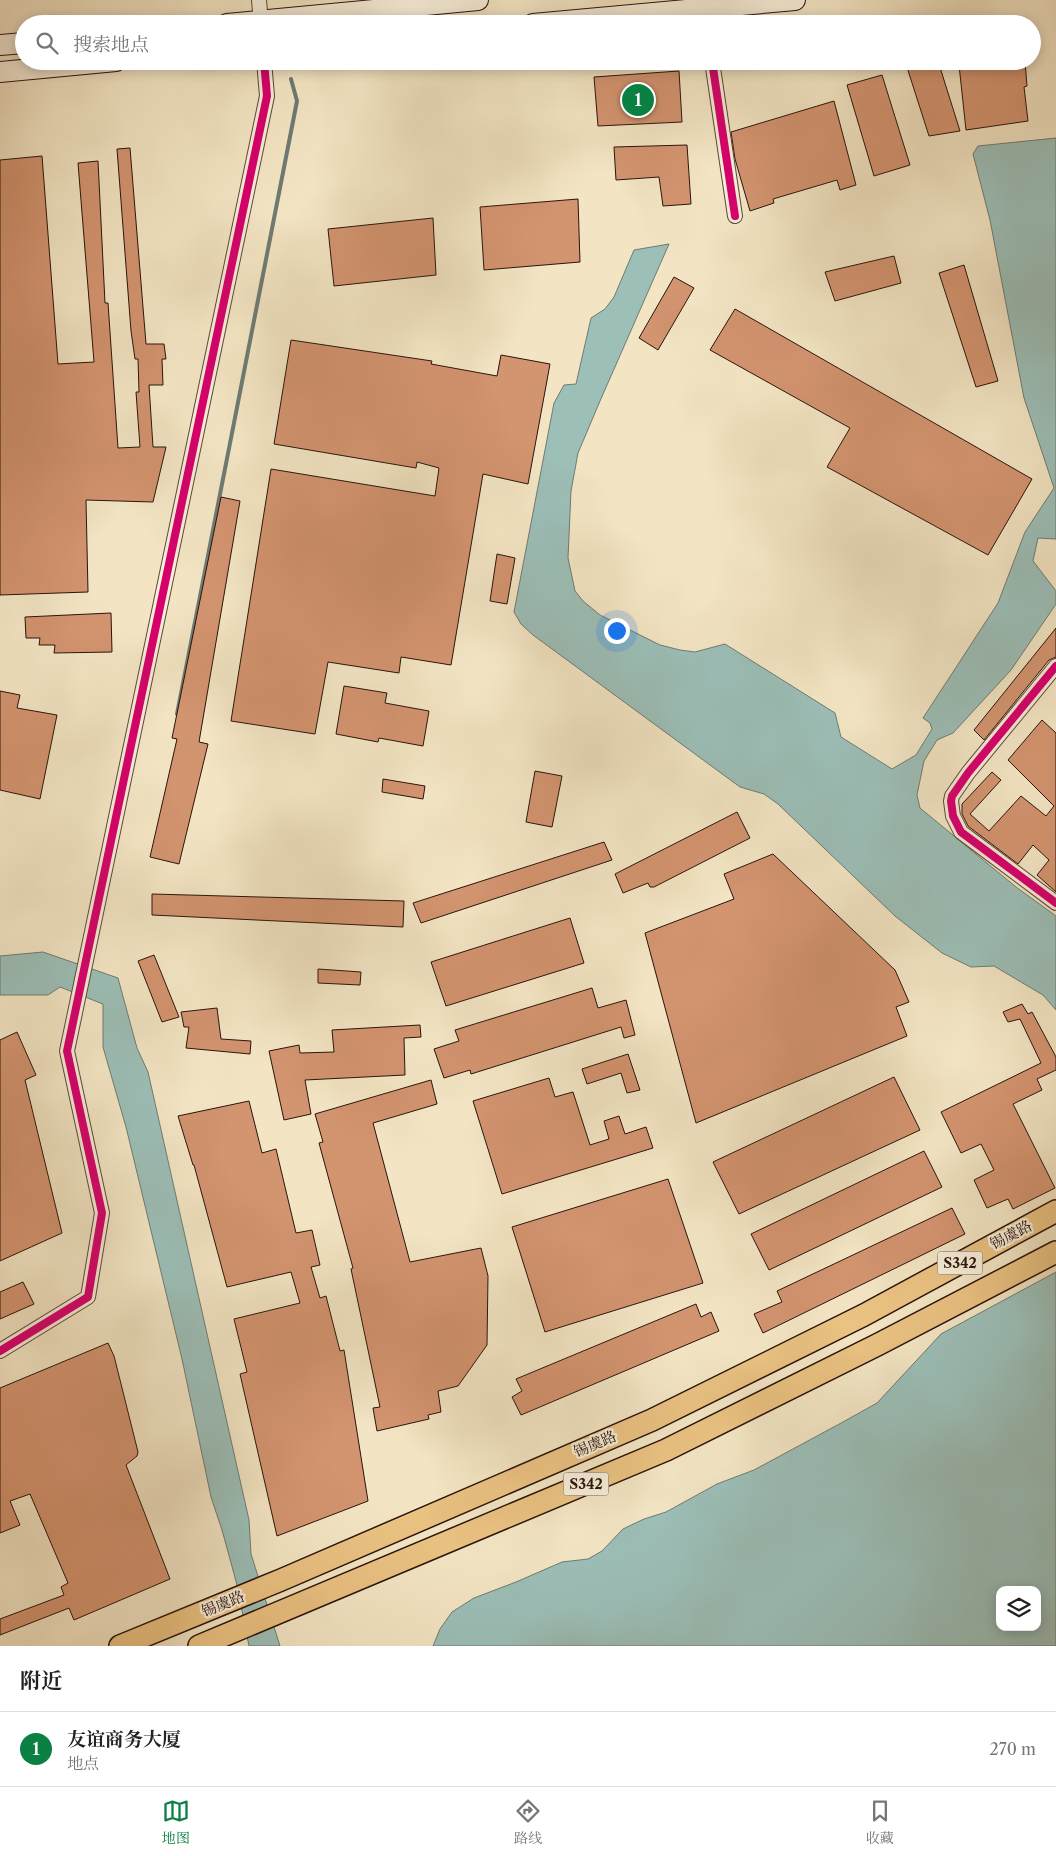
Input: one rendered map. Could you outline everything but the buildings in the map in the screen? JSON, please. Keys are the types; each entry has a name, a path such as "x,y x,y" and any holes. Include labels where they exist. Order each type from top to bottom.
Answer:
{"main road":[{"path":"330,15 478,0"},
{"path":"712,15 795,0"},
{"path":"0,45 15,43"},
{"path":"0,72 21,70"},
{"name":"锡虞路","path":"120,1646 281,1580 652,1420 864,1315 1056,1211"},
{"name":"锡虞路","path":"208,1642 666,1450 877,1346 1056,1252"}],"street":[{"path":"259,0 260,15"},
{"path":"0,1351 88,1297 102,1213 68,1052 267,96 265,70"},
{"path":"713,70 734,216"},
{"path":"1056,666 968,773 952,796 951,801 953,816 961,832 1056,903"}],"water":[{"path":"1056,138 1056,539 1038,538 1033,561 1056,591 1056,604 1011,670 953,733 937,740 924,761 917,795 920,808 1016,887 1056,916 1056,1010 1043,995 994,966 971,967 942,953 895,916 778,804 764,794 740,787 533,635 521,624 514,612 554,403 564,385 576,384 591,318 605,309 614,297 634,250 669,244 578,453 571,491 568,558 575,591 583,601 600,615 660,645 695,652 725,644 835,713 841,737 892,769 916,755 932,729 930,723 923,718 998,603 1025,532 1054,488 1024,398 990,220 973,154 978,146"},
{"path":"43,952 118,978 137,1048 148,1072 249,1520 251,1554 280,1646 249,1646 236,1581 211,1497 182,1359 126,1127 103,1047 103,1004 60,987 48,995 0,995 0,956"},
{"path":"1056,1272 1056,1646 433,1646 440,1629 452,1612 474,1598 562,1562 588,1559 602,1551 623,1529 644,1519 666,1512 717,1484 754,1470 877,1403 941,1334"}],"waterway":[{"path":"177,714 297,101 291,79"}],"cycle path":[{"path":"0,1351 88,1297 102,1213 67,1051 267,96 265,70"},
{"path":"713,70 735,216"},
{"path":"1056,666 968,773 952,796 951,801 953,816 961,832 1056,903"}],"place":[{"name":"友谊商务大厦","path":"638,100"}]}
